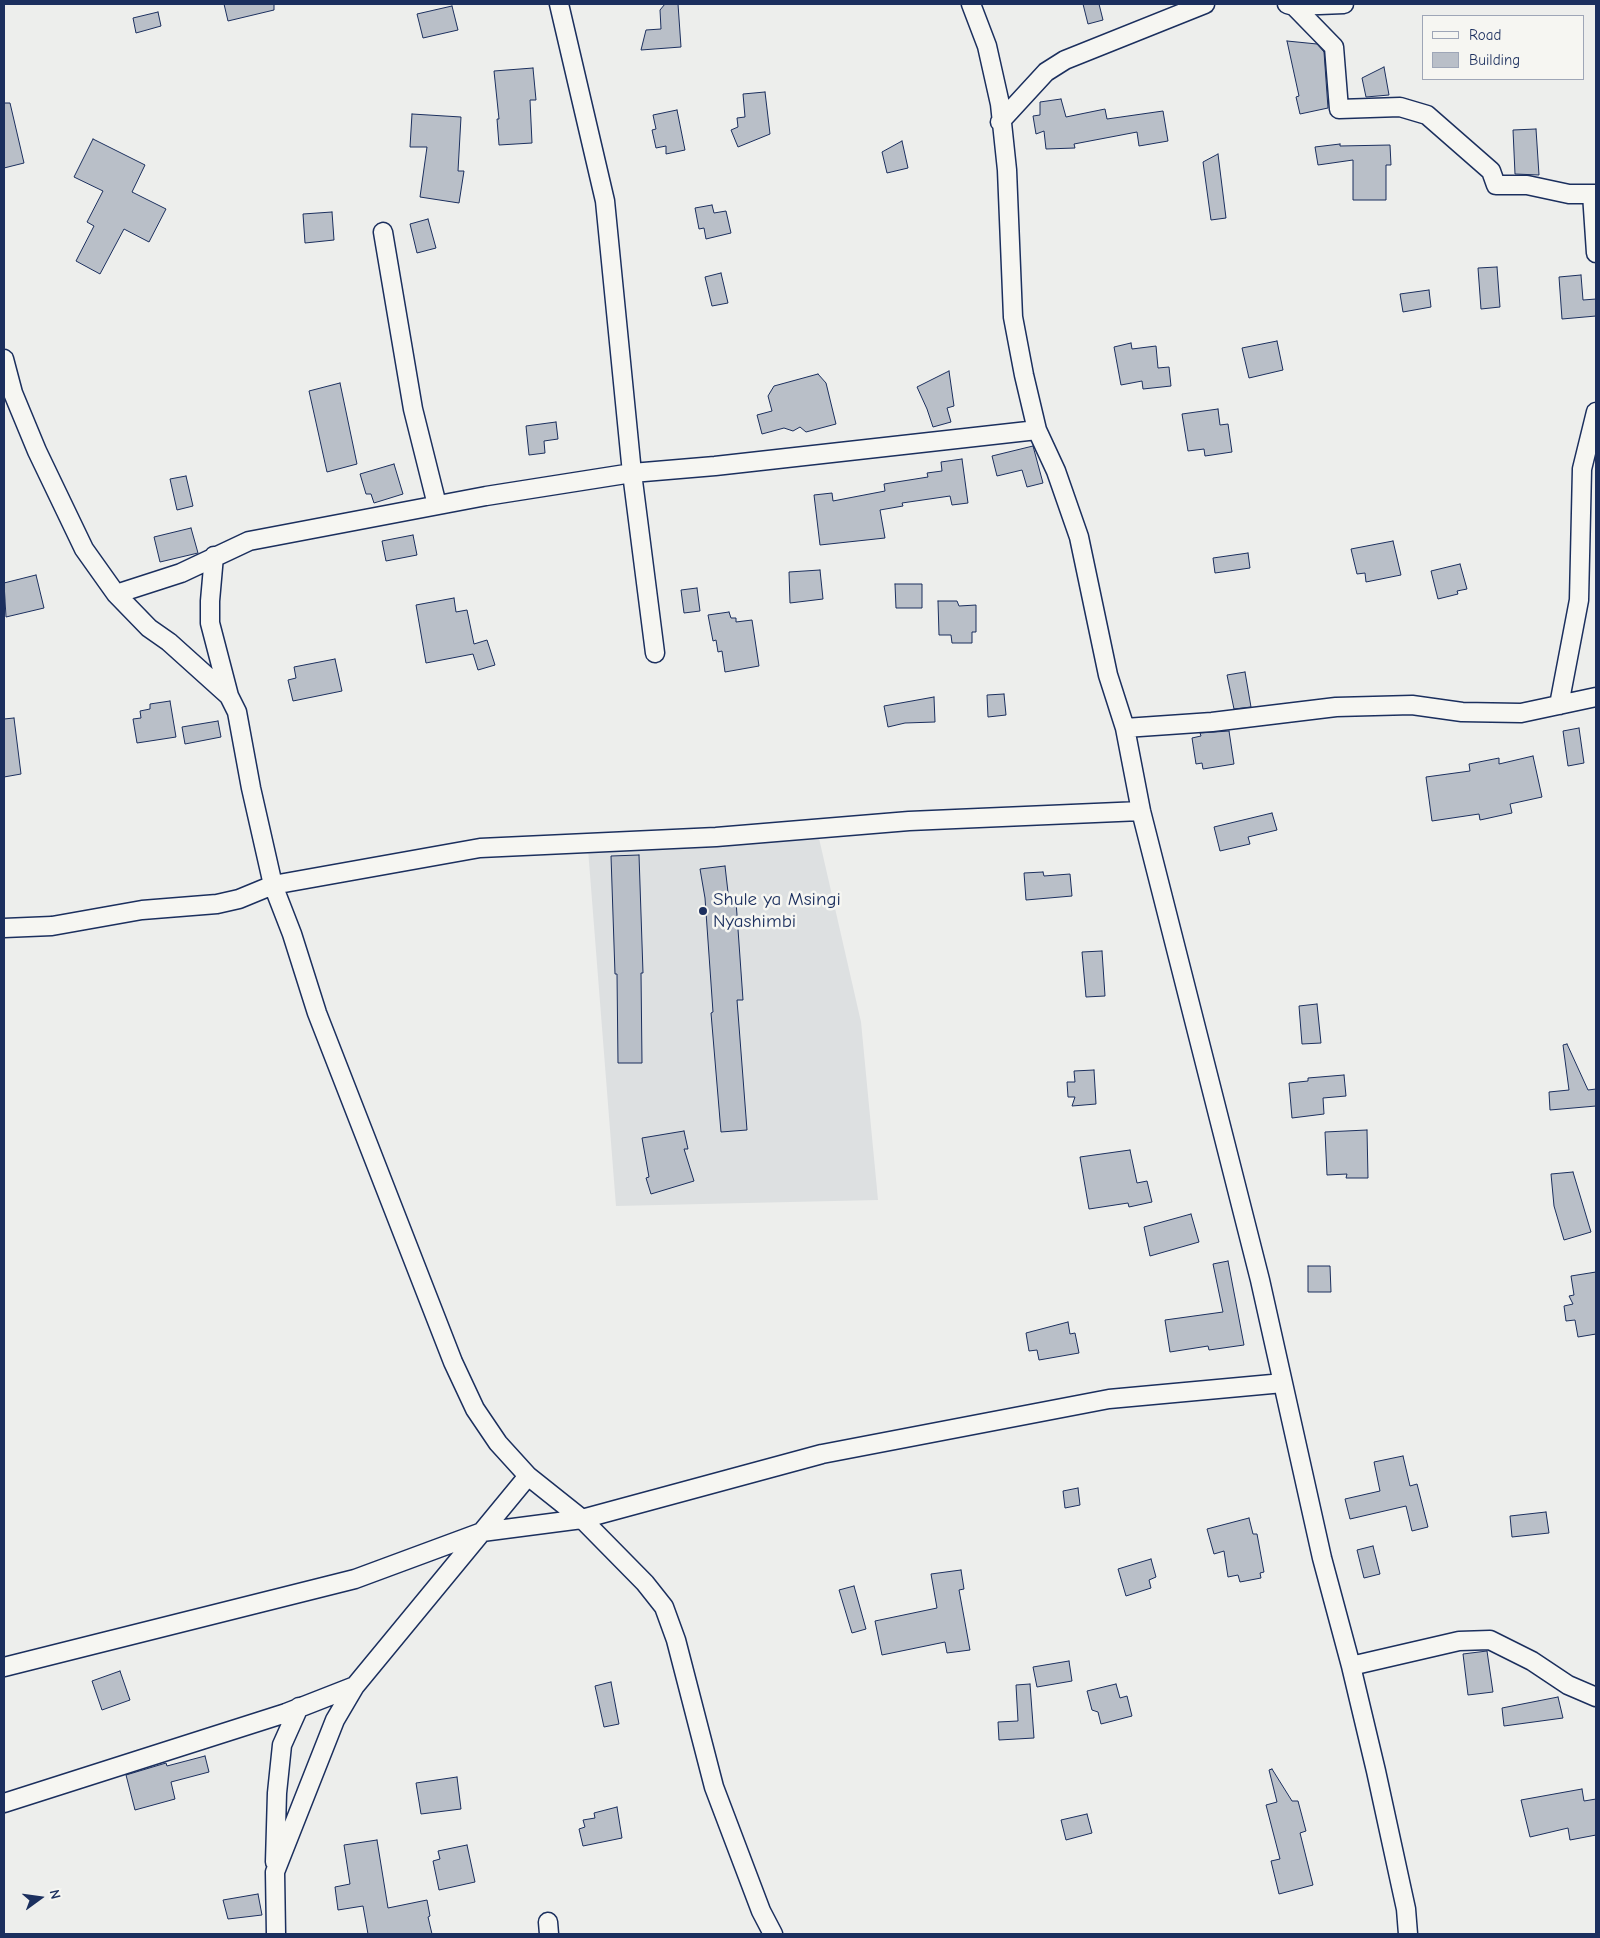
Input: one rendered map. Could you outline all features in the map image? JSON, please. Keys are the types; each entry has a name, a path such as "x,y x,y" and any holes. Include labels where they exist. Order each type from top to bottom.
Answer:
{"street":[{"path":"559,4 605,201 632,473 655,653"},
{"path":"971,4 987,46 1000,104 1000,122 1008,170 1014,317 1024,375 1037,430 1056,471 1079,537 1108,674 1125,728 1141,811 1260,1280 1320,1549 1351,1666 1406,1909 1408,1934"},
{"path":"1000,122 1046,72 1066,60 1205,4"},
{"path":"1290,5 1344,4"},
{"path":"1290,5 1334,48 1339,109 1400,107 1426,115 1491,171 1496,185 1527,185 1569,194 1594,194 1596,253"},
{"path":"383,232 413,409 437,505"},
{"path":"4,359 13,393 61,504 84,549 116,594 149,628 169,642 229,696"},
{"path":"1559,705 1579,600 1582,470 1596,412"},
{"path":"116,594 181,573 249,541 437,505 632,473 715,466 1037,430"},
{"path":"214,556 210,623 229,696 237,712 250,788 273,885 292,934 317,1013 453,1362 475,1409 498,1442 528,1476 582,1519 645,1583 664,1607 676,1640 714,1787 761,1911 773,1934"},
{"path":"1125,728 1212,722 1336,707 1412,705 1462,712 1521,713 1596,697"},
{"path":"4,928 52,926 142,910 217,904 238,900 273,885 480,848 716,837 910,821 1141,811"},
{"path":"4,1667 355,1578 482,1532 582,1519 822,1454 1109,1399 1283,1383"},
{"path":"275,1872 335,1720 355,1686 528,1476"},
{"path":"1351,1666 1459,1640 1490,1640 1532,1661 1568,1685 1596,1697"},
{"path":"4,1803 299,1707 355,1686"},
{"path":"276,1934 277,1793 282,1746 299,1707"},
{"path":"753,1916 759,1934"}],"shaded area":[{"path":"818,834 861,1022 878,1200 616,1206 588,849"}],"building":[{"path":"224,4 274,4 274,10 228,21"},
{"path":"665,4 678,4 681,47 641,50 646,30 661,29 660,10"},
{"path":"1083,4 1099,4 1103,20 1088,24"},
{"path":"452,6 458,30 423,38 417,14"},
{"path":"158,12 161,26 136,33 133,18"},
{"path":"1287,41 1317,44 1324,52 1328,108 1300,114 1296,97 1299,96"},
{"path":"1384,67 1389,95 1366,97 1362,78"},
{"path":"533,68 536,100 530,100 532,143 499,145 497,119 499,119 494,71"},
{"path":"765,92 770,134 738,147 731,130 738,127 737,118 745,117 743,94"},
{"path":"1061,99 1066,117 1105,109 1107,119 1163,111 1168,141 1139,146 1137,132 1074,144 1075,148 1046,149 1044,131 1036,134 1033,116 1040,115 1040,102"},
{"path":"4,103 10,103 24,163 4,168"},
{"path":"677,110 685,150 666,154 666,146 656,148 652,130 656,129 653,115"},
{"path":"412,114 461,117 458,171 464,171 459,203 420,197 427,147 410,147"},
{"path":"1536,129 1539,175 1515,174 1513,130"},
{"path":"93,139 145,165 132,192 166,209 149,242 124,229 100,274 76,261 94,226 87,222 103,191 74,177"},
{"path":"902,141 908,168 887,173 882,152"},
{"path":"1340,144 1340,146 1390,145 1391,165 1386,165 1386,200 1353,200 1353,160 1318,165 1315,147"},
{"path":"1218,154 1226,218 1211,220 1203,162"},
{"path":"712,205 714,213 726,211 731,233 706,239 704,228 699,229 695,208"},
{"path":"332,212 334,240 305,243 303,214"},
{"path":"428,219 436,248 417,253 410,224"},
{"path":"1497,267 1500,307 1481,309 1478,268"},
{"path":"721,273 728,303 712,306 705,277"},
{"path":"1581,275 1583,300 1596,299 1596,316 1562,319 1559,277"},
{"path":"1429,290 1431,307 1403,312 1400,294"},
{"path":"1277,341 1283,370 1249,378 1242,348"},
{"path":"1131,343 1132,349 1156,346 1158,368 1169,367 1171,386 1143,389 1142,381 1121,385 1114,347"},
{"path":"949,371 954,406 947,408 951,422 933,427 917,387"},
{"path":"818,374 826,383 836,424 806,432 800,427 793,431 784,428 762,434 757,415 772,411 768,396 774,386"},
{"path":"340,383 357,464 327,472 309,391"},
{"path":"1218,409 1220,425 1228,424 1232,452 1205,456 1204,449 1188,451 1182,414"},
{"path":"556,422 558,439 544,441 545,453 529,455 526,426"},
{"path":"1033,446 1043,483 1027,487 1022,470 997,476 992,456"},
{"path":"962,459 968,503 952,505 950,496 902,503 903,506 880,510 885,538 820,545 814,495 832,493 833,501 885,491 884,484 928,477 927,473 942,471 941,462"},
{"path":"394,464 403,494 374,503 371,494 366,494 360,474"},
{"path":"186,476 193,506 177,510 170,479"},
{"path":"191,528 198,553 160,562 154,537"},
{"path":"413,535 417,555 386,561 382,541"},
{"path":"1393,541 1401,575 1366,582 1365,573 1357,574 1351,549"},
{"path":"1248,553 1250,568 1215,573 1213,558"},
{"path":"1460,564 1467,589 1457,591 1458,594 1438,599 1431,571"},
{"path":"820,570 823,599 790,603 789,572"},
{"path":"36,575 44,608 6,617 4,583"},
{"path":"895,584 922,584 922,608 896,608"},
{"path":"697,588 700,611 684,613 681,590"},
{"path":"454,598 456,612 467,610 474,644 487,640 495,665 478,670 473,654 426,663 416,605"},
{"path":"938,601 957,601 959,606 976,605 976,632 972,632 972,643 952,643 951,635 939,635"},
{"path":"729,612 731,618 736,618 736,622 752,620 759,666 725,672 722,651 718,652 716,640 713,641 708,615"},
{"path":"335,659 342,691 293,701 288,680 296,678 294,667"},
{"path":"1245,672 1251,707 1234,709 1227,675"},
{"path":"1004,694 1006,715 988,717 987,695"},
{"path":"934,697 935,722 905,723 888,727 884,706"},
{"path":"170,701 176,737 137,743 133,719 141,718 140,711 150,709 150,704"},
{"path":"14,718 21,774 4,777 4,719"},
{"path":"218,721 221,737 185,744 182,727"},
{"path":"1579,728 1584,763 1568,766 1563,731"},
{"path":"1229,731 1234,764 1203,769 1202,763 1196,764 1192,738 1201,736 1200,733"},
{"path":"1533,756 1542,797 1510,804 1512,813 1480,820 1479,814 1432,821 1426,777 1470,771 1469,764 1499,758 1499,764"},
{"path":"1272,813 1277,830 1248,837 1250,844 1220,851 1214,827"},
{"path":"639,855 643,973 641,973 642,1063 618,1063 617,974 615,974 611,856"},
{"path":"725,866 729,901 736,901 743,1000 737,1000 747,1130 721,1132 711,1013 713,1012 705,898 700,869"},
{"path":"1043,872 1044,876 1070,874 1072,896 1026,900 1024,873"},
{"path":"1102,951 1105,996 1086,997 1082,952"},
{"path":"1317,1004 1321,1043 1302,1044 1299,1006"},
{"path":"1567,1044 1588,1090 1596,1089 1596,1106 1550,1110 1549,1092 1569,1090 1563,1045"},
{"path":"1094,1070 1096,1104 1072,1106 1075,1097 1068,1097 1067,1082 1075,1082 1074,1071"},
{"path":"1344,1075 1346,1096 1323,1098 1324,1114 1292,1118 1289,1083 1308,1081 1308,1078"},
{"path":"1367,1130 1368,1178 1346,1178 1347,1174 1327,1175 1325,1132"},
{"path":"684,1131 688,1149 684,1149 694,1181 651,1194 646,1178 649,1177 642,1138"},
{"path":"1130,1150 1137,1183 1147,1181 1152,1202 1129,1207 1128,1203 1089,1209 1080,1157"},
{"path":"1573,1172 1591,1232 1564,1240 1554,1206 1551,1174"},
{"path":"1191,1214 1199,1242 1150,1256 1144,1227"},
{"path":"1228,1261 1244,1345 1209,1350 1208,1346 1170,1352 1165,1320 1223,1312 1213,1264"},
{"path":"1308,1266 1330,1266 1331,1292 1308,1292"},
{"path":"1596,1272 1596,1334 1578,1337 1575,1320 1566,1321 1564,1306 1573,1304 1569,1296 1574,1295 1571,1276"},
{"path":"1068,1322 1070,1334 1075,1333 1079,1353 1039,1360 1037,1350 1029,1351 1026,1333"},
{"path":"1403,1456 1410,1486 1417,1484 1428,1527 1412,1531 1406,1506 1350,1519 1345,1499 1380,1491 1374,1462"},
{"path":"1078,1488 1080,1505 1065,1508 1063,1491"},
{"path":"1546,1512 1549,1533 1512,1537 1510,1516"},
{"path":"1249,1518 1253,1534 1257,1534 1264,1572 1260,1573 1261,1578 1240,1582 1238,1575 1228,1577 1224,1551 1214,1554 1207,1529"},
{"path":"1373,1546 1380,1574 1364,1578 1357,1550"},
{"path":"1151,1559 1156,1577 1149,1580 1151,1588 1126,1596 1118,1569"},
{"path":"961,1570 964,1589 959,1590 970,1650 947,1653 945,1642 882,1655 875,1621 937,1608 931,1574"},
{"path":"854,1586 866,1629 852,1633 839,1590"},
{"path":"1487,1651 1493,1692 1468,1695 1463,1654"},
{"path":"1069,1661 1072,1681 1037,1687 1033,1667"},
{"path":"120,1671 130,1700 102,1710 92,1681"},
{"path":"611,1682 619,1724 604,1727 595,1686"},
{"path":"1030,1684 1034,1738 999,1740 998,1722 1018,1721 1016,1685"},
{"path":"1116,1684 1120,1698 1127,1696 1132,1716 1101,1724 1098,1712 1092,1710 1087,1691"},
{"path":"1558,1697 1563,1718 1504,1726 1502,1708"},
{"path":"205,1756 209,1772 171,1782 175,1799 135,1810 126,1775 166,1763 167,1766"},
{"path":"1272,1769 1292,1801 1298,1801 1306,1831 1300,1833 1313,1885 1279,1894 1271,1861 1280,1859 1266,1805 1277,1802 1269,1770"},
{"path":"457,1777 461,1809 421,1814 416,1783"},
{"path":"1582,1789 1584,1801 1596,1799 1596,1835 1570,1840 1568,1828 1530,1837 1521,1800"},
{"path":"617,1807 622,1838 583,1846 579,1829 585,1827 583,1820 595,1818 594,1813"},
{"path":"1087,1814 1092,1833 1066,1840 1061,1820"},
{"path":"377,1840 388,1908 427,1900 432,1934 368,1934 363,1906 338,1910 335,1887 350,1884 344,1845"},
{"path":"467,1845 475,1882 439,1890 433,1861 440,1859 438,1851"},
{"path":"258,1894 262,1915 228,1919 223,1900"}],"place":[{"name":"Shule ya Msingi Nyashimbi","path":"703,911"}]}
